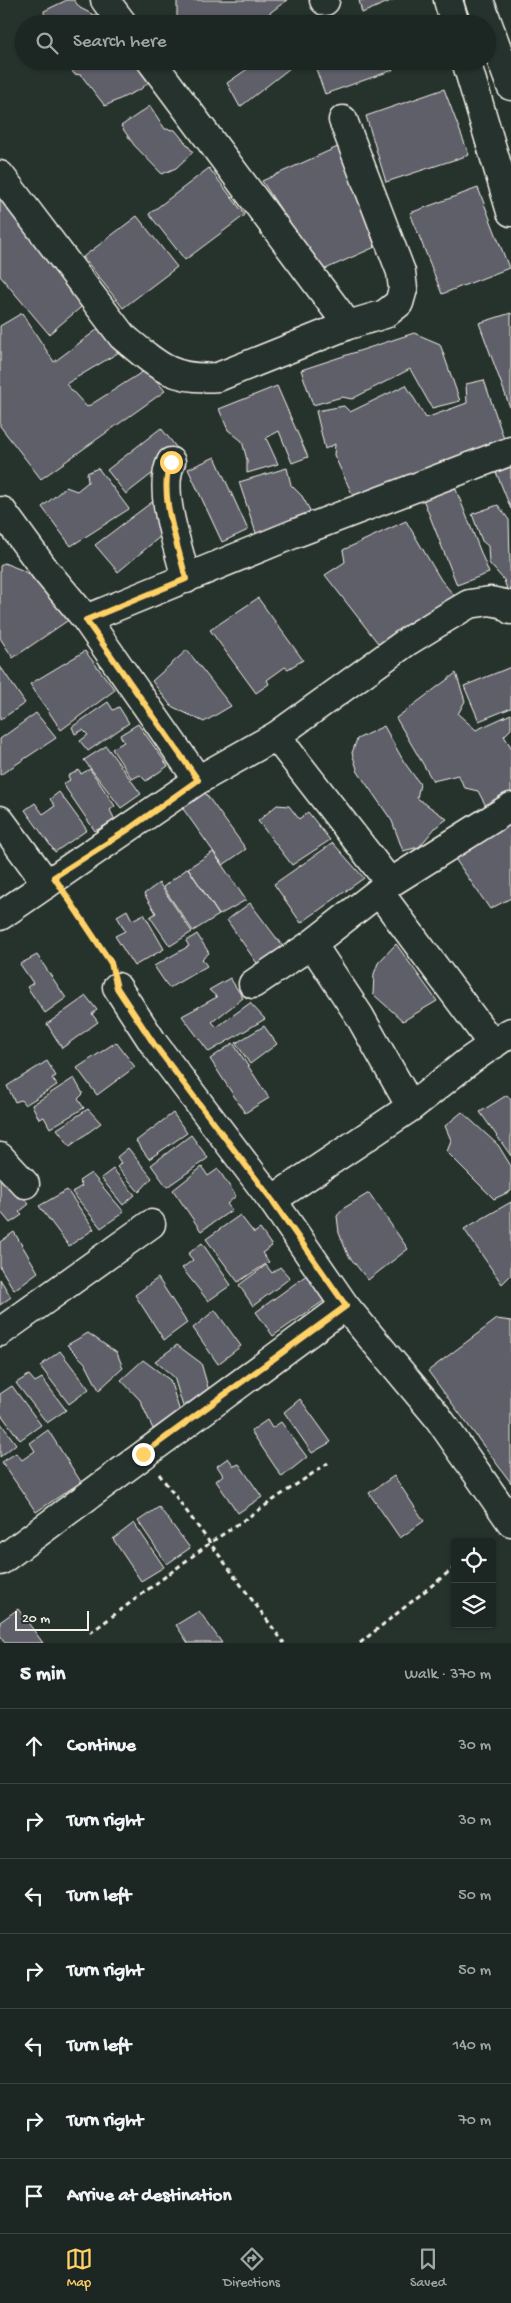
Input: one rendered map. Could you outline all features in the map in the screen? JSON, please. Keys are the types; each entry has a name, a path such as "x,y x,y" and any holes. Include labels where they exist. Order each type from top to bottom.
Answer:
{"street":[{"path":"106,0 117,15"},
{"path":"448,0 452,15"},
{"path":"480,0 485,15"},
{"path":"496,44 511,86"},
{"path":"158,70 348,325"},
{"path":"469,70 511,212"},
{"path":"0,175 122,336 173,374 196,379 218,377 348,325 385,314 399,304 403,289 401,272 344,120"},
{"path":"86,620 359,508 511,451"},
{"path":"171,462 166,481 166,497 186,579"},
{"path":"1,511 45,570 86,620 198,780"},
{"path":"0,916 198,780 276,736 408,641 469,604 490,601 505,604 511,610"},
{"path":"272,1200 411,1107 450,1075 502,1038 385,887 276,736"},
{"path":"253,984 312,944 385,887 511,807"},
{"path":"0,820 50,880"},
{"path":"312,944 359,1015 411,1107"},
{"path":"117,988 154,1044 272,1200 346,1306 437,1416 511,1522"},
{"path":"0,1157 25,1184"},
{"path":"0,1332 151,1224"},
{"path":"0,1561 346,1306"}],"path":[{"path":"50,880 111,963 117,988"},
{"path":"143,1454 284,1643"},
{"path":"90,1632 210,1543 328,1463"},
{"path":"360,1643 451,1570"}],"building":[{"path":"67,0 74,0 80,8 94,15 44,15 44,11"},
{"path":"177,0 287,0 267,15 177,15"},
{"path":"359,0 393,0 362,13"},
{"path":"102,10 106,15 94,15"},
{"path":"72,70 149,70 154,77 141,89 105,106 81,75 74,74"},
{"path":"246,70 287,70 240,107 227,83"},
{"path":"316,70 393,70 325,94"},
{"path":"444,89 469,155 386,182 366,116"},
{"path":"150,106 165,129 175,130 193,152 176,168 162,174 134,145 121,126"},
{"path":"342,145 375,247 321,271 262,181"},
{"path":"209,168 245,215 185,260 149,214"},
{"path":"478,188 509,268 442,294 410,213"},
{"path":"0,194 86,303 49,334 0,276"},
{"path":"137,216 177,267 123,308 83,257"},
{"path":"22,313 54,362 102,326 121,351 66,384 87,407 147,369 165,391 41,479 0,426 0,326"},
{"path":"511,313 511,410 479,323"},
{"path":"414,333 440,344 460,401 432,408 410,369 352,399 342,397 313,405 301,370"},
{"path":"484,380 505,442 354,498 334,455 335,444 325,449 316,411 344,406 350,412 406,385 426,418 467,403 466,384"},
{"path":"277,386 308,457 292,463 279,431 266,438 278,464 247,473 247,460 242,441 228,430 219,409"},
{"path":"161,428 180,452 126,494 107,470"},
{"path":"215,457 248,530 222,542 188,469"},
{"path":"511,467 511,509 496,472"},
{"path":"98,468 129,509 71,546 42,507 66,487 77,491 88,482 87,473"},
{"path":"287,468 291,485 302,496 312,514 258,539 239,482"},
{"path":"455,487 489,573 457,585 423,499"},
{"path":"156,499 168,530 118,572 95,545"},
{"path":"498,505 509,520 511,602 504,580 489,563 488,546 482,541 472,514"},
{"path":"406,521 441,580 458,600 381,647 325,575 345,562 343,550"},
{"path":"4,563 22,570 41,582 70,619 13,658 0,638 0,566"},
{"path":"258,598 303,660 288,669 285,667 267,680 269,684 256,693 210,630"},
{"path":"187,650 231,706 204,722 171,706 152,681"},
{"path":"85,651 115,690 61,730 30,684"},
{"path":"0,666 25,703 0,720"},
{"path":"511,667 511,708 479,721 464,686"},
{"path":"456,673 465,701 458,714 476,730 511,714 511,729 504,736 511,747 511,797 487,808 478,791 465,788 458,775 433,781 396,718"},
{"path":"108,702 113,710 119,707 129,723 88,751 80,741 88,735 83,730 75,734 72,727"},
{"path":"36,713 56,738 0,775 0,739"},
{"path":"138,724 168,766 146,781 140,775 132,779 112,749 124,742 120,735"},
{"path":"384,726 404,762 420,784 417,798 447,819 436,827 419,847 403,851 392,821 358,772 352,753 357,739"},
{"path":"106,746 141,794 121,808 84,760"},
{"path":"90,769 115,806 110,810 115,820 95,831 63,784 70,780 68,776 79,770 81,774"},
{"path":"203,790 246,849 223,865 181,806"},
{"path":"59,792 87,830 55,852 25,810 35,803 43,814 55,806 50,799"},
{"path":"277,805 289,806 299,819 308,812 330,840 292,865 258,821"},
{"path":"511,819 511,898 490,909 449,850"},
{"path":"333,843 364,878 301,923 274,884"},
{"path":"213,852 246,900 219,915 188,868"},
{"path":"188,868 219,915 193,931 163,887"},
{"path":"159,883 192,932 170,946 150,917 156,913 144,894"},
{"path":"250,903 287,952 261,969 227,920"},
{"path":"127,910 132,920 144,914 164,949 134,966 115,936 125,931 117,916"},
{"path":"197,934 209,953 202,959 207,966 169,988 154,966 189,946 186,941"},
{"path":"396,944 437,1001 403,1021 373,994 374,974 378,963"},
{"path":"37,955 66,998 45,1013 27,987 33,983 20,964"},
{"path":"230,978 243,998 212,1022 217,1027 250,1003 265,1019 209,1052 182,1016 217,997 209,990"},
{"path":"86,996 97,1010 92,1014 98,1022 62,1048 47,1024"},
{"path":"264,1026 277,1044 250,1064 236,1043"},
{"path":"116,1042 135,1067 97,1095 77,1068"},
{"path":"233,1043 269,1098 245,1113 210,1059"},
{"path":"47,1061 56,1076 52,1078 57,1085 25,1105 21,1100 15,1102 7,1086"},
{"path":"74,1078 83,1094 78,1099 84,1108 50,1128 44,1117 39,1119 32,1105"},
{"path":"507,1095 511,1100 511,1156 480,1112"},
{"path":"88,1109 101,1123 70,1146 57,1129"},
{"path":"462,1112 498,1145 511,1166 511,1191 494,1199 447,1152 451,1140 445,1126"},
{"path":"173,1113 187,1133 149,1159 136,1141"},
{"path":"191,1135 208,1158 167,1187 151,1165"},
{"path":"128,1148 152,1178 139,1192 117,1167 121,1163 117,1157"},
{"path":"202,1167 208,1176 218,1169 236,1196 227,1204 232,1210 201,1231 173,1190"},
{"path":"113,1169 135,1195 123,1205 101,1178"},
{"path":"0,1171 29,1204 19,1212 22,1215 10,1223 0,1211"},
{"path":"91,1173 124,1212 101,1228 72,1192 82,1186 79,1181"},
{"path":"67,1190 94,1229 69,1246 39,1206"},
{"path":"369,1193 408,1249 368,1280 348,1255 339,1233 337,1216 344,1208"},
{"path":"511,1202 511,1275 502,1284 464,1229"},
{"path":"240,1215 254,1233 260,1229 272,1246 262,1253 269,1262 238,1282 206,1239"},
{"path":"14,1232 38,1272 14,1290 0,1267 0,1242"},
{"path":"202,1243 231,1285 208,1301 182,1268 193,1260 188,1254"},
{"path":"266,1265 272,1273 280,1267 290,1278 253,1306 239,1285"},
{"path":"308,1274 325,1300 273,1336 256,1312"},
{"path":"158,1278 187,1323 164,1340 135,1295"},
{"path":"0,1279 11,1297 0,1305"},
{"path":"215,1310 241,1346 218,1364 193,1328"},
{"path":"497,1319 511,1321 511,1483 428,1371"},
{"path":"88,1333 117,1353 123,1368 99,1390 85,1363 67,1345"},
{"path":"177,1345 201,1363 210,1394 185,1413 174,1377 155,1361"},
{"path":"60,1351 89,1389 69,1404 40,1366"},
{"path":"143,1360 170,1380 180,1412 153,1429 140,1400 121,1380"},
{"path":"29,1375 35,1382 42,1378 66,1410 47,1423 16,1383"},
{"path":"12,1386 41,1425 20,1440 0,1413 0,1394"},
{"path":"300,1399 331,1442 312,1453 284,1412"},
{"path":"267,1420 272,1428 281,1422 307,1457 282,1477 251,1431"},
{"path":"0,1422 16,1444 0,1457"},
{"path":"48,1430 81,1482 36,1512 2,1462 16,1453 22,1460 35,1451 30,1443"},
{"path":"228,1458 234,1466 239,1464 262,1497 238,1513 216,1481 223,1475 217,1466"},
{"path":"394,1476 424,1521 400,1538 369,1493"},
{"path":"159,1507 190,1548 167,1564 138,1521"},
{"path":"134,1523 164,1567 141,1581 113,1539"},
{"path":"18,1609 43,1643 5,1643 0,1635 0,1622"},
{"path":"199,1611 222,1643 188,1643 176,1625"}],"route":[{"path":"143,1454 346,1306 272,1200 154,1044 117,988 111,963 54,877 126,831 198,780 86,620 186,579 166,497 166,481 171,462"}]}
